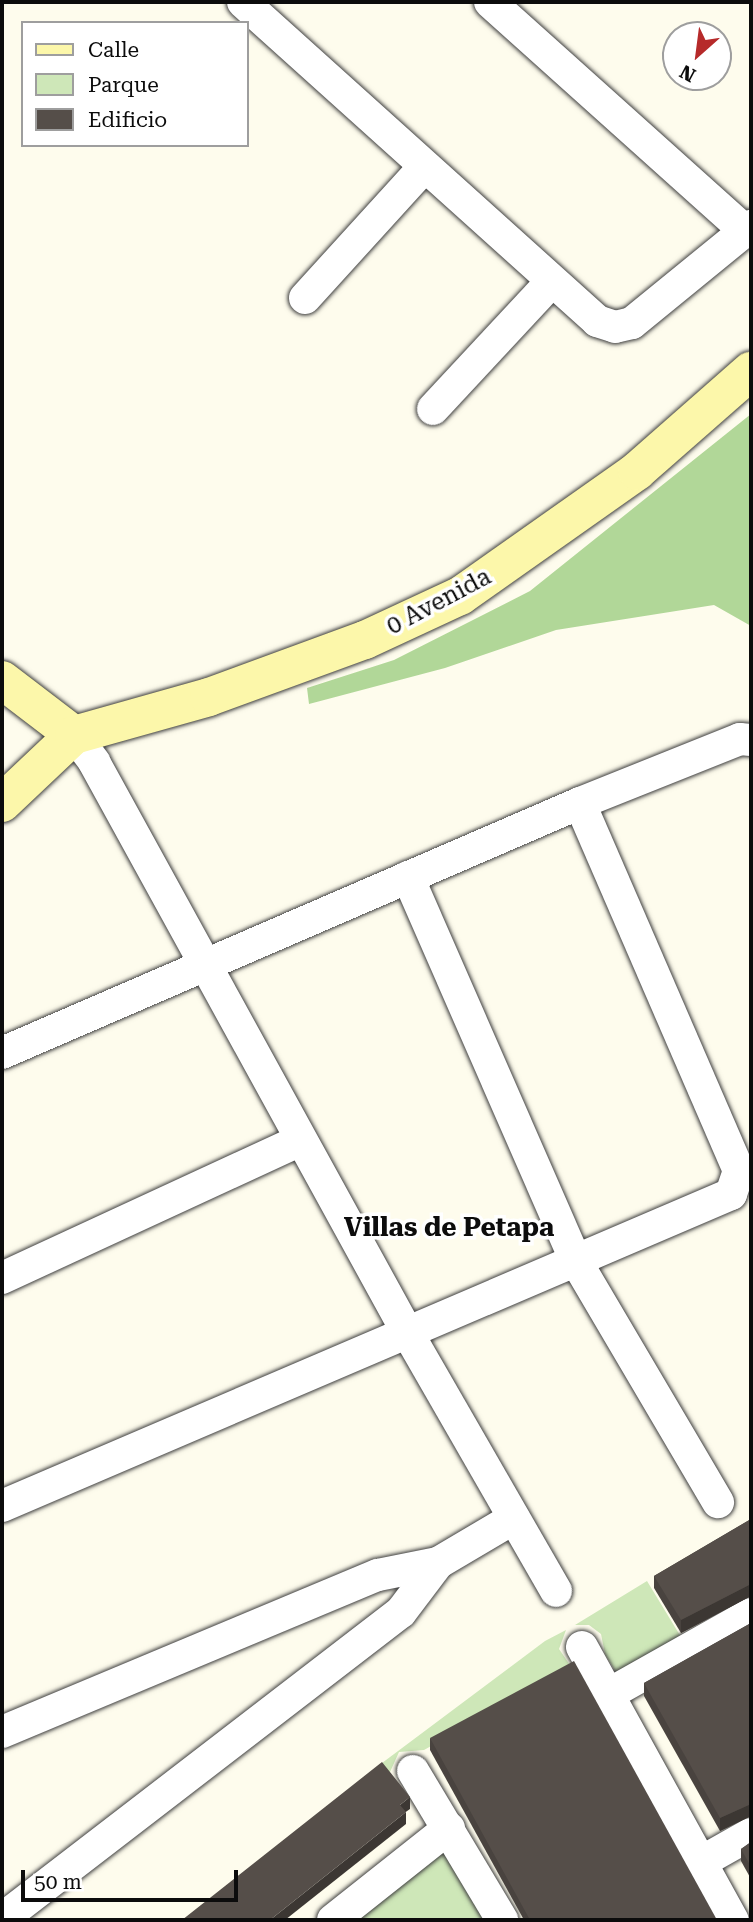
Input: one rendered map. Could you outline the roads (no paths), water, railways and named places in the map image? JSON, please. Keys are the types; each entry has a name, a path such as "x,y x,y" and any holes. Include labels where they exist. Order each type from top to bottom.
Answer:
{"main road":[{"name":"0 Avenida","path":"74,735 209,697 365,640 460,596 637,471 751,371"},
{"path":"2,680 74,735 2,803"}],"street":[{"path":"243,2 550,283 597,321 615,327 632,323 747,228 490,2"},
{"path":"305,299 424,167"},
{"path":"433,409 550,283"},
{"path":"74,735 94,762 300,1140 556,1591"},
{"path":"2,1053 580,803 740,739 751,740"},
{"path":"2,1506 406,1330 723,1201 736,1185 739,1171 580,803"},
{"path":"408,877 576,1261 718,1502"},
{"path":"2,1278 300,1140"},
{"path":"2,1732 378,1575 438,1563 514,1518"},
{"path":"2,1919 401,1612 438,1563"},
{"path":"609,1694 751,1614"},
{"path":"582,1647 703,1861 733,1920"},
{"path":"413,1771 449,1828 495,1918"},
{"path":"333,1920 449,1828"},
{"path":"703,1861 751,1834"}],"district":[{"name":"Villas de Petapa","path":"449,1228"}]}
